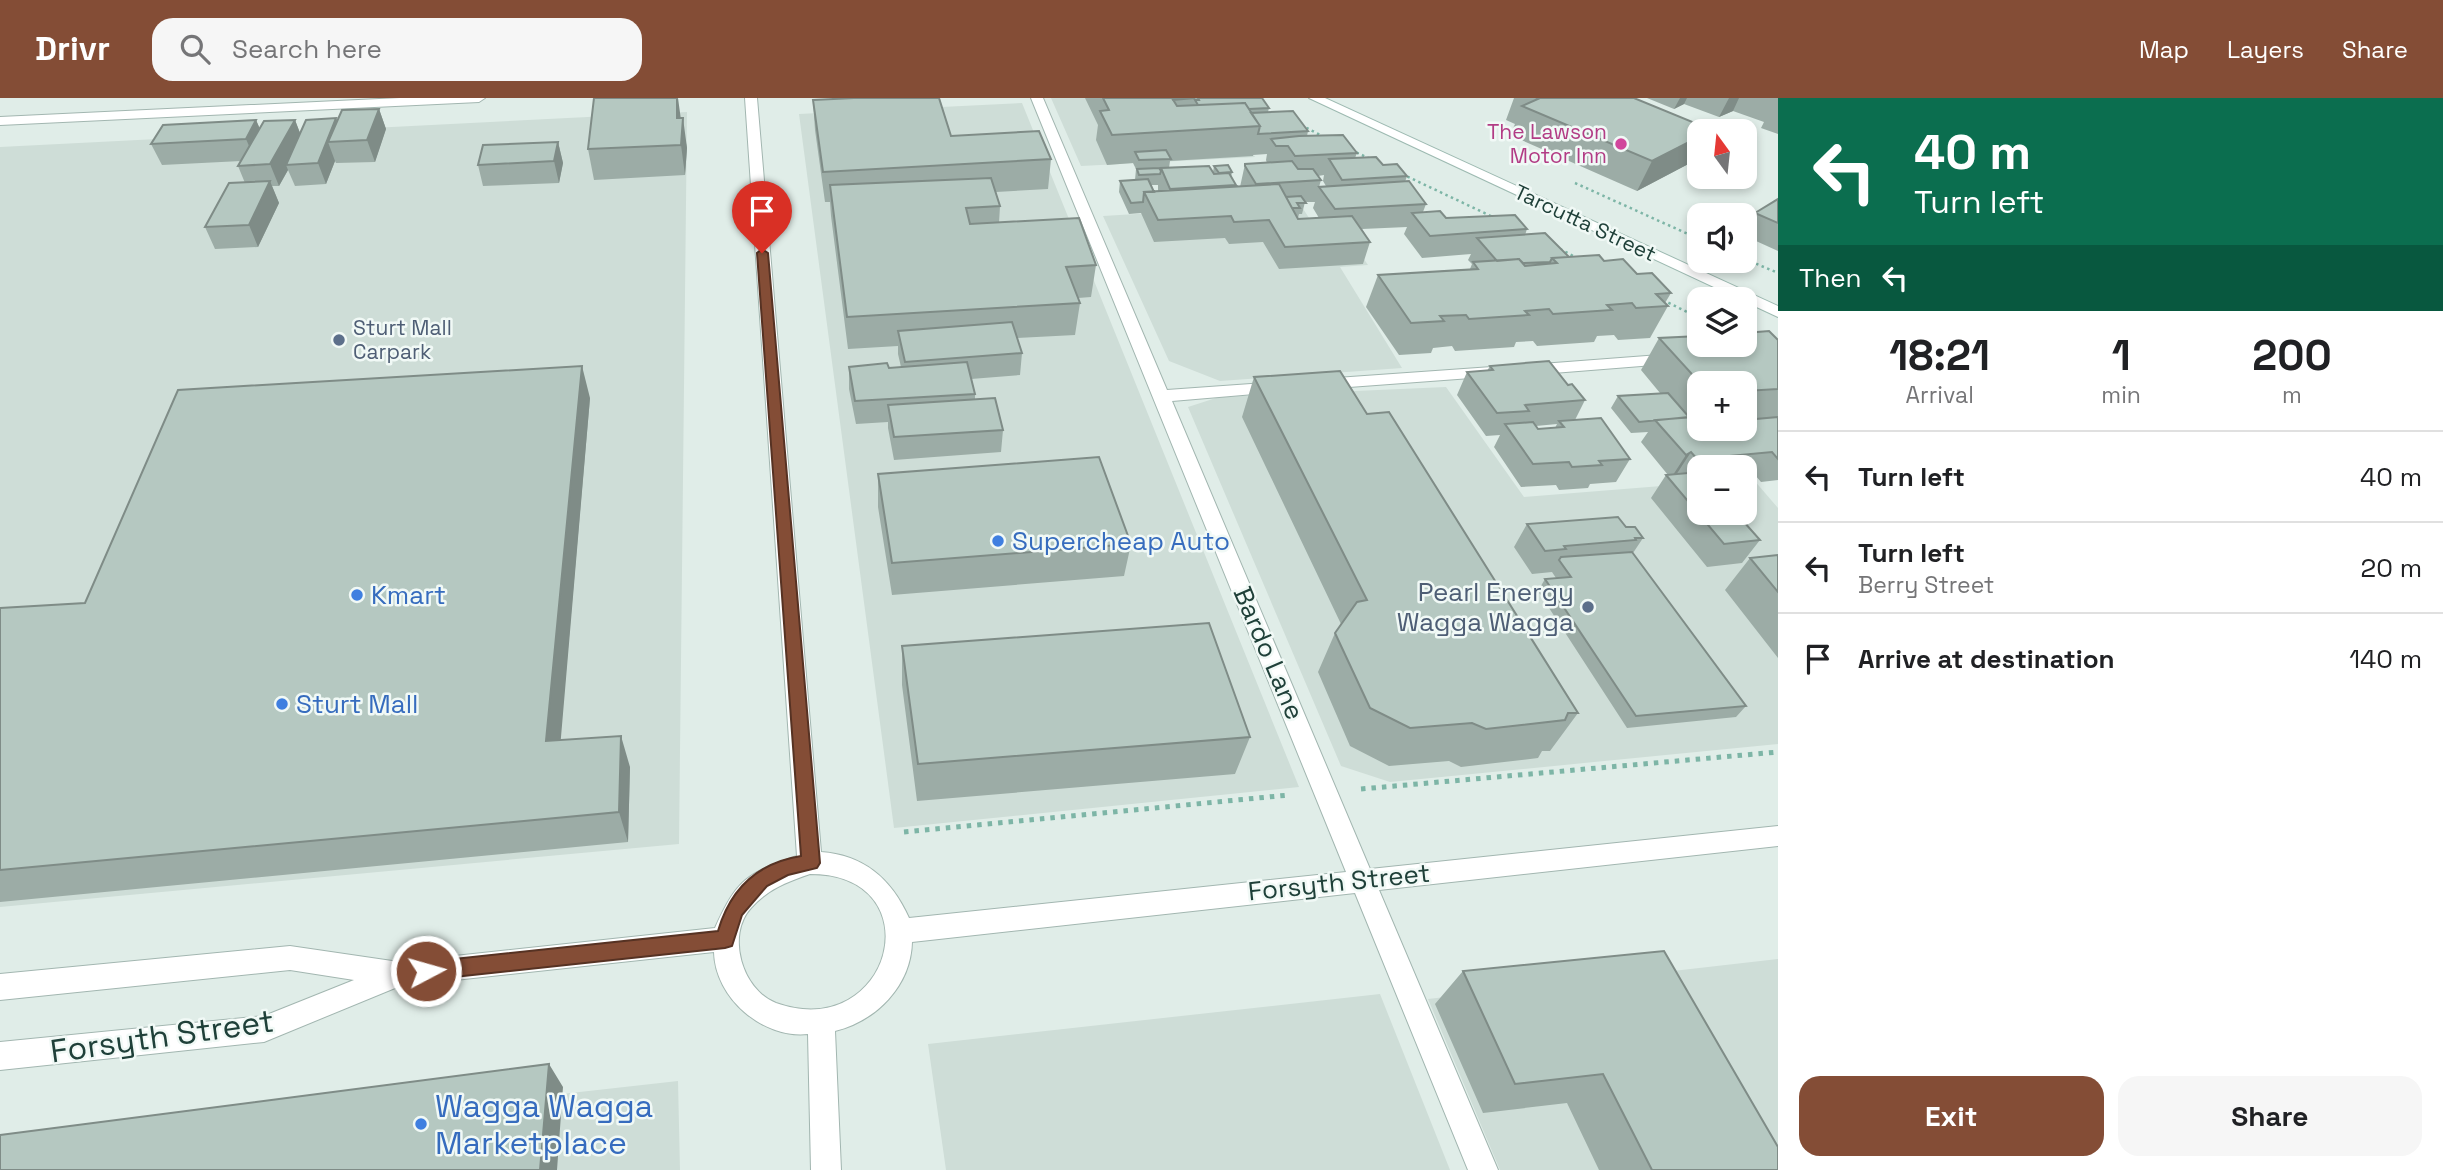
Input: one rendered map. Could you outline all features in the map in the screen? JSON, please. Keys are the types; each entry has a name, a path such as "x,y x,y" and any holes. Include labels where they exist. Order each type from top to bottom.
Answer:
{"street":[{"path":"0,121 479,98"},
{"path":"751,98 810,863"},
{"name":"Bardo Lane","path":"1037,98 1483,1170"},
{"name":"Tarcutta Street","path":"1315,98 1778,312"},
{"path":"1162,396 1686,358"},
{"name":"Forsyth Street","path":"900,931 1778,836"},
{"path":"810,863 836,864 860,873 879,888 892,907 900,931 898,957 887,982 867,1003 850,1014 821,1023 799,1024 766,1013 740,992 726,962 725,939 733,911 760,880 785,867 810,863"},
{"name":"Forsyth Street","path":"0,987 290,958 399,974 725,939"},
{"name":"Forsyth Street","path":"0,1056 264,1029 399,974"},
{"path":"821,1023 826,1170"}],"path":[{"path":"1293,122 1330,140"},
{"path":"1343,146 1505,223"},
{"path":"1659,221 1687,234"},
{"path":"1554,247 1578,258"},
{"path":"1757,264 1778,274"},
{"path":"1663,300 1687,312"}],"shaded area":[{"path":"1051,98 1137,98 1238,132 1255,157 1081,166"},
{"path":"1022,103 1299,787 894,828 799,114"},
{"path":"687,112 679,844 0,907 0,147"},
{"path":"1300,204 1322,238 1349,237 1368,265 1340,267 1402,368 1220,381 1169,361 1103,216"},
{"path":"1446,387 1524,497 1687,484 1687,525 1757,525 1757,484 1778,508 1778,744 1390,782 1341,766 1188,407 1219,397"},
{"path":"1778,959 1778,1170 1500,1170 1428,999"},
{"path":"1380,994 1450,1170 946,1170 928,1044"},
{"name":"Wagga Wagga Marketplace","path":"678,1081 680,1170 0,1170 0,1157"}],"building":[{"path":"594,98 677,98 677,118 683,118 681,145 588,149"},
{"path":"939,98 951,136 1039,131 1051,159 823,172 813,100"},
{"path":"1103,98 1172,98 1177,106 1245,103 1260,126 1112,135 1100,111 1109,110"},
{"path":"1198,98 1262,98 1269,108 1249,109 1245,103 1198,105 1195,100 1199,100"},
{"path":"1536,98 1634,98 1687,120 1687,143 1652,161 1522,106 1538,99"},
{"path":"379,109 367,140 328,142 342,110"},
{"path":"1293,111 1308,131 1258,134 1260,126 1251,113"},
{"path":"336,118 318,163 286,165 306,120"},
{"path":"256,120 246,139 151,144 163,125"},
{"path":"295,120 270,164 238,166 264,121"},
{"path":"1343,135 1357,153 1295,156 1288,146 1276,146 1271,139 1299,136"},
{"path":"558,142 554,161 478,165 483,145"},
{"path":"1166,150 1171,159 1139,160 1135,152"},
{"path":"1376,157 1383,165 1397,164 1407,176 1342,180 1329,159"},
{"path":"1292,161 1298,169 1313,169 1321,180 1256,184 1245,166 1245,164"},
{"path":"1228,165 1232,172 1219,173 1214,166"},
{"path":"1209,166 1214,174 1229,173 1236,185 1170,189 1161,168"},
{"path":"1159,168 1160,174 1139,175 1137,169"},
{"path":"991,178 1000,206 966,208 970,224 1079,218 1096,265 1066,267 1080,303 847,317 830,185"},
{"path":"1148,179 1154,192 1144,192 1143,202 1131,203 1120,181"},
{"path":"270,181 249,225 205,227 229,183"},
{"path":"1409,181 1426,204 1335,209 1319,187"},
{"path":"1279,184 1298,219 1352,216 1370,242 1285,247 1269,220 1234,222 1231,216 1158,220 1144,192"},
{"path":"1301,196 1306,203 1297,203 1300,208 1292,208 1286,197"},
{"path":"1778,199 1778,223 1757,212"},
{"path":"1440,211 1446,218 1515,215 1527,229 1430,236 1412,213"},
{"path":"1545,233 1569,257 1552,258 1550,262 1523,263 1519,259 1497,261 1477,238"},
{"path":"1599,255 1604,261 1623,259 1637,274 1652,273 1671,293 1656,294 1668,306 1636,308 1632,303 1607,305 1612,310 1553,314 1549,309 1525,311 1529,315 1469,319 1466,315 1440,316 1444,321 1411,323 1378,275 1478,269 1473,262 1519,259 1525,266 1557,263 1552,258"},
{"path":"1012,322 1022,353 905,362 898,331"},
{"path":"1769,331 1778,340 1778,389 1757,390 1757,371 1689,371 1659,338 1687,337 1687,357 1757,357 1757,332"},
{"path":"1549,361 1568,385 1572,384 1585,400 1525,405 1529,411 1497,413 1467,372 1493,370 1490,366"},
{"path":"967,362 975,394 855,401 849,367 887,363 889,368"},
{"name":"Sturt Mall","path":"582,366 546,741 621,736 619,812 0,870 0,608 85,603 178,390"},
{"path":"1340,371 1367,414 1389,412 1578,713 1568,713 1565,720 1486,729 1472,723 1410,728 1370,708 1335,633 1357,602 1367,600 1254,377"},
{"path":"1668,393 1687,417 1639,422 1618,396"},
{"path":"995,398 1003,430 894,437 888,405"},
{"path":"1778,417 1778,459 1772,452 1694,455 1691,452 1686,455 1655,420 1687,418 1687,441 1757,441 1757,419"},
{"path":"1601,418 1630,459 1599,461 1602,465 1572,467 1569,462 1533,464 1505,424 1533,422 1538,429 1564,427 1559,421"},
{"path":"1099,457 1131,544 892,563 878,474"},
{"path":"1687,473 1687,500 1666,475"},
{"path":"1618,517 1626,527 1635,527 1643,538 1564,546 1566,549 1545,551 1527,524"},
{"path":"1708,525 1747,525 1760,540 1724,544"},
{"path":"1632,552 1746,706 1636,716 1545,579 1571,577 1559,560 1561,557"},
{"path":"1778,555 1778,592 1750,558"},
{"path":"1209,623 1250,737 918,764 902,646"},
{"path":"1664,951 1778,1147 1778,1170 1652,1170 1603,1074 1515,1084 1463,971"},
{"name":"Wagga Wagga Marketplace","path":"549,1064 540,1170 0,1170 0,1135"}],"place":[{"name":"The Lawson Motor Inn","path":"1621,144"},
{"name":"Sturt Mall Carpark","path":"339,340"},
{"name":"Supercheap Auto","path":"998,541"},
{"name":"Kmart","path":"357,595"},
{"name":"Pearl Energy Wagga Wagga","path":"1588,607"},
{"name":"Sturt Mall","path":"282,704"},
{"name":"Wagga Wagga Marketplace","path":"421,1124"}],"route":[{"path":"426,971 725,939 733,911 760,880 785,867 810,863 762,253"}]}
